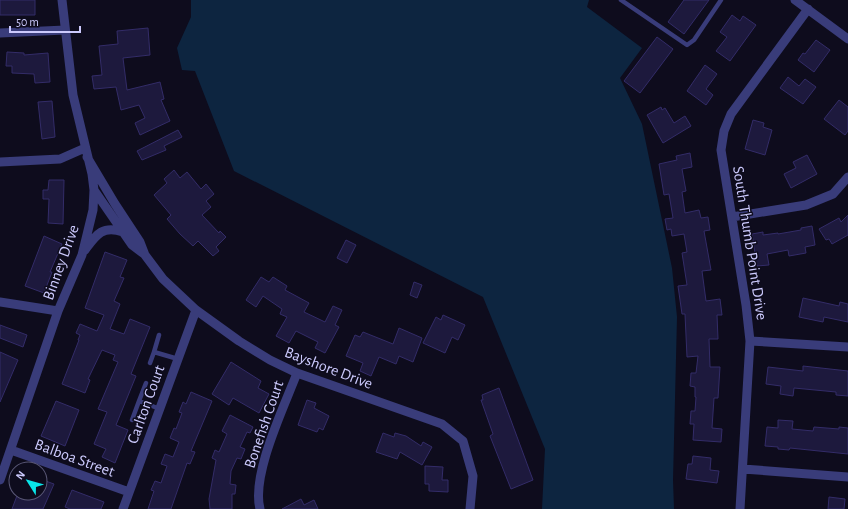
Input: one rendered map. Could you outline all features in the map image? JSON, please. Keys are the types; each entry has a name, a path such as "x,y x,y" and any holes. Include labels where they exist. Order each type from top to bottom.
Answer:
{"street":[{"name":"Binney Drive","path":"0,480 58,311 82,254 93,210 94,190 74,95 62,0"},
{"path":"795,0 848,39"},
{"name":"South Thumb Point Drive","path":"740,509 750,340 721,150 724,131 731,114 808,9"},
{"path":"0,33 65,30"},
{"path":"0,162 60,159 86,152"},
{"name":"Bayshore Drive","path":"86,152 115,204 140,242 145,255"},
{"path":"732,217 806,205 832,194 848,177"},
{"name":"Bayshore Drive","path":"94,190 132,245 145,255 163,279 196,310 239,341 297,373 442,424 463,441 473,476 470,509"},
{"path":"82,254 98,233 106,229 123,232"},
{"path":"0,302 58,311"},
{"name":"Carlton Court","path":"123,509 196,310"},
{"path":"750,340 848,347"},
{"name":"Bonefish Court","path":"260,509 259,484 264,462 297,373"},
{"name":"Balboa Street","path":"11,450 129,492"},
{"path":"743,469 848,477"}],"lane":[{"path":"621,0 687,45 694,40 721,0"},
{"path":"150,364 159,335"},
{"path":"154,352 178,359"},
{"path":"132,420 146,383"},
{"path":"139,401 160,408"}],"water":[{"path":"191,0 589,0 587,7 642,48 620,78 642,124 672,268 677,317 673,480 674,509 542,509 545,449 483,297 234,171 195,71 182,70 177,48 191,17"}],"building":[{"path":"0,0 35,0 35,15 0,15"},
{"path":"684,0 709,0 684,34 668,22"},
{"path":"732,15 740,21 743,16 756,25 730,61 716,51 727,37 720,32"},
{"path":"148,28 150,55 123,58 127,90 160,82 164,99 161,100 170,121 140,135 135,123 145,118 139,105 121,110 116,87 94,89 92,76 102,75 99,46 118,44 117,31"},
{"path":"657,37 673,49 640,93 624,81"},
{"path":"816,40 830,50 814,72 798,60"},
{"path":"7,52 24,53 24,55 48,53 50,82 35,83 34,74 12,73 12,66 6,66"},
{"path":"705,65 717,74 706,89 713,95 706,105 687,91"},
{"path":"788,77 799,86 805,79 816,87 803,104 780,88"},
{"path":"839,100 848,107 848,131 845,135 824,119"},
{"path":"52,101 55,137 42,139 38,102"},
{"path":"661,107 662,110 665,108 674,123 685,116 691,126 663,143 647,115"},
{"path":"753,120 764,123 763,127 772,130 765,155 745,149"},
{"path":"178,130 182,137 164,146 166,150 142,160 137,151"},
{"path":"690,153 692,167 682,169 686,191 682,192 685,213 699,210 701,218 708,217 710,230 704,231 711,270 702,271 706,301 720,299 722,315 717,315 718,339 709,339 710,367 720,367 718,398 714,398 712,428 722,429 721,442 693,440 694,424 690,424 691,411 695,411 696,397 695,387 690,386 691,373 696,373 698,356 687,357 685,314 682,314 678,286 687,285 682,253 687,252 684,234 672,236 671,229 667,230 665,219 673,218 669,194 664,195 659,164 677,160 676,156"},
{"path":"807,155 817,174 791,188 784,174 796,168 793,162"},
{"path":"174,170 180,178 187,172 201,189 206,184 214,194 206,201 211,207 202,215 219,233 220,231 226,237 216,247 219,251 213,256 198,241 193,246 180,234 167,219 171,215 154,195 167,183 164,179"},
{"path":"49,180 64,180 63,224 48,223 49,199 43,199 43,190 48,190"},
{"path":"848,215 848,235 832,244 829,239 826,240 819,229 839,218 841,222"},
{"path":"812,226 815,245 805,247 806,253 789,256 788,250 767,254 769,265 757,266 752,234 763,232 763,235 778,234 801,230 801,228"},
{"path":"44,236 62,244 50,272 52,272 44,293 25,286"},
{"path":"346,240 356,245 347,263 337,258"},
{"path":"105,252 127,260 120,277 124,278 114,301 120,304 110,329 124,334 130,319 150,327 131,374 136,376 116,425 128,430 115,463 102,457 106,449 94,444 107,412 98,409 118,362 113,360 115,355 102,350 88,379 90,380 85,393 62,384 79,340 80,335 76,333 80,324 97,331 104,315 85,308"},
{"path":"261,277 269,282 273,277 287,286 285,290 309,303 304,312 325,322 333,306 342,310 335,325 339,327 325,353 315,348 318,342 296,331 289,343 276,336 287,317 280,314 282,309 263,296 256,307 246,300"},
{"path":"414,282 422,285 417,298 410,295"},
{"path":"803,298 839,306 840,302 848,304 848,322 824,317 823,322 799,317"},
{"path":"443,315 465,325 458,340 452,337 445,353 423,343 436,317 441,320"},
{"path":"0,325 27,335 23,347 0,338"},
{"path":"399,328 422,338 413,362 399,356 396,364 379,357 371,376 360,371 363,363 346,356 355,335 360,337 363,332 393,344"},
{"path":"0,352 18,360 0,402"},
{"path":"231,362 261,381 258,388 269,394 259,413 233,398 229,405 212,394"},
{"path":"803,366 848,371 848,396 836,395 836,392 794,388 793,396 780,394 781,386 766,384 768,367 803,371"},
{"path":"499,388 533,480 511,489 490,436 493,434 481,400 483,400 482,395"},
{"path":"191,392 212,401 191,451 195,452 190,464 187,463 171,509 148,509 154,491 151,490 155,481 161,483 167,466 161,464 165,454 173,457 179,442 170,438 174,428 176,429 182,413 179,412 183,402 186,404"},
{"path":"307,400 316,403 314,408 329,416 323,430 319,428 317,432 298,425"},
{"path":"56,401 79,410 65,446 41,436"},
{"path":"230,415 253,427 250,433 247,432 240,447 245,449 241,459 237,458 231,471 230,484 236,485 235,494 232,494 232,509 210,509 209,499 216,460 212,458 215,450 219,452 227,434 222,431"},
{"path":"778,420 793,421 792,429 813,431 814,427 839,429 839,427 848,428 848,454 790,448 789,450 778,449 778,447 765,446 767,427 778,428"},
{"path":"383,433 394,437 395,433 406,436 421,446 423,442 432,447 422,465 400,452 397,459 376,452"},
{"path":"693,456 711,458 710,470 719,471 717,483 686,479 688,464 692,464"},
{"path":"425,466 443,467 442,480 448,480 448,492 429,491 429,484 425,484"},
{"path":"48,482 54,484 48,498"},
{"path":"72,490 104,502 101,509 70,509 65,507"},
{"path":"829,497 845,499 844,509 828,509"},
{"path":"301,499 304,505 314,500 318,509 282,509"},
{"path":"15,501 47,501 43,509 12,509"}]}
